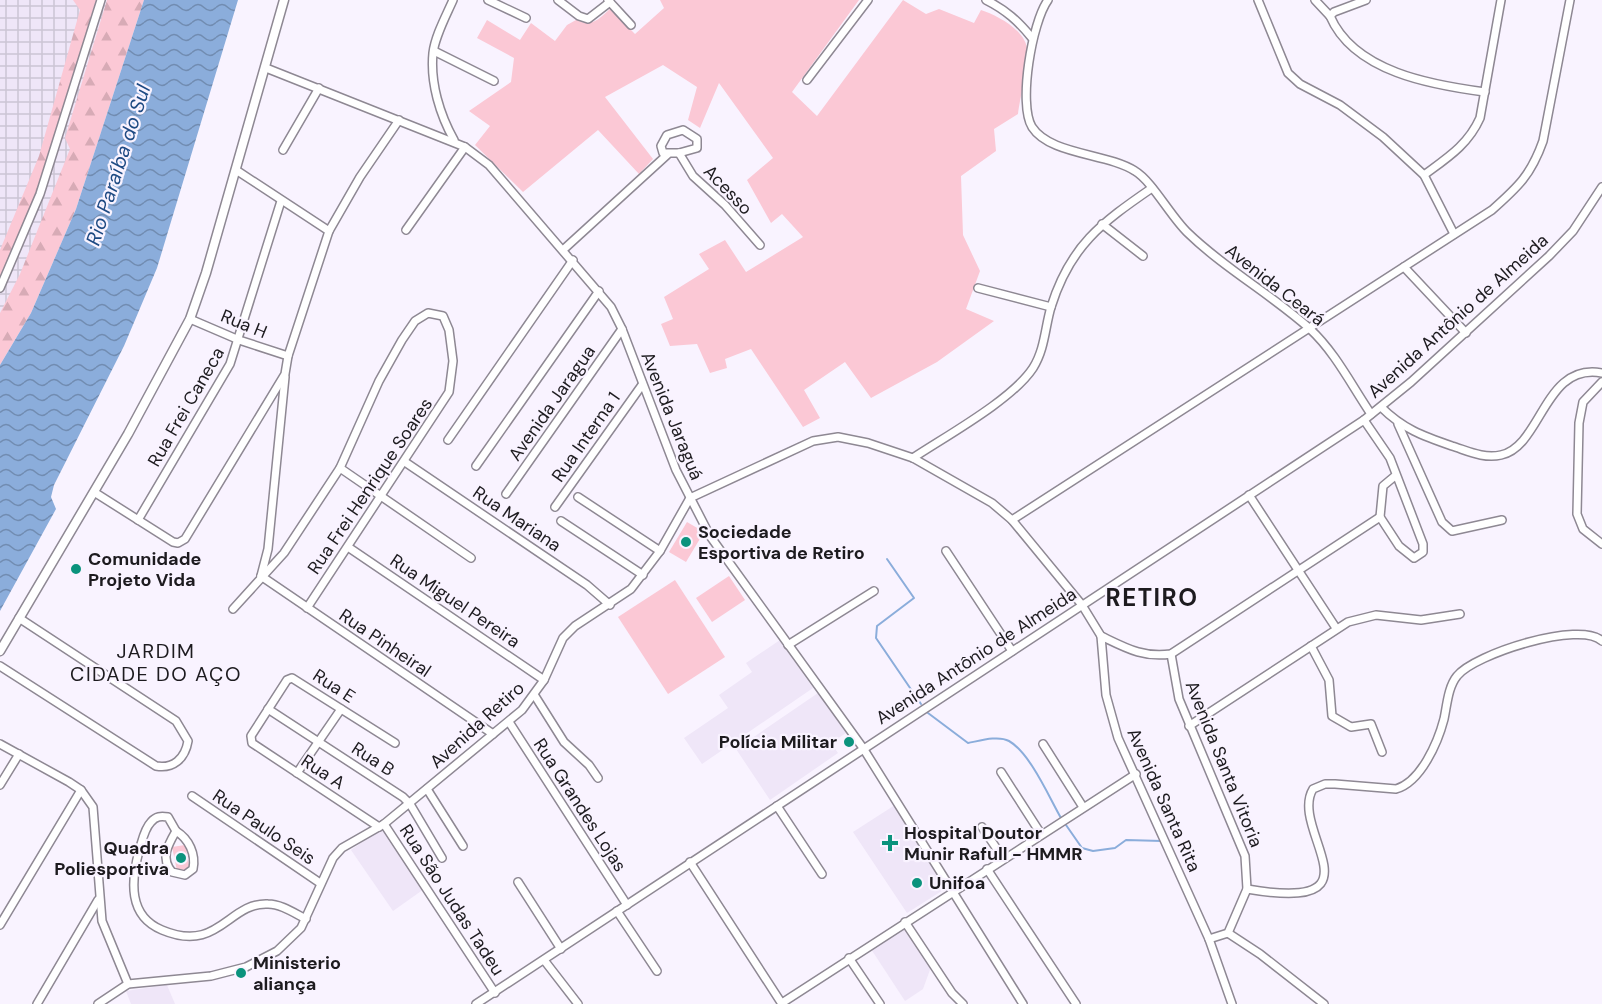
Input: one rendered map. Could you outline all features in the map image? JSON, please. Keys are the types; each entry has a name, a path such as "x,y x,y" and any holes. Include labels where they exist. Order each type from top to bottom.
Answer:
{"main road":[{"path":"0,651 163,372 190,319 236,170 284,0"}],"street":[{"path":"0,288 40,194 101,0"},
{"path":"453,0 434,51 440,109 454,141"},
{"path":"488,0 526,18"},
{"path":"558,0 579,16 588,19 609,1 631,25"},
{"path":"807,80 868,0"},
{"path":"986,0 1003,8 1032,38"},
{"name":"Avenida Ceará","path":"1048,0 1032,38 1026,106 1033,129 1050,143 1125,165 1137,172 1152,188 1176,222 1196,241 1310,329 1331,354 1371,414"},
{"path":"1258,0 1288,73 1300,84 1340,105 1374,130 1424,175 1454,234"},
{"path":"1315,0 1332,14 1347,39 1383,67 1429,84 1485,92"},
{"path":"1332,14 1366,0"},
{"path":"1424,175 1468,140 1480,118 1501,0"},
{"path":"1012,520 1492,210 1524,182 1536,161 1550,111 1570,0"},
{"path":"434,51 494,81"},
{"name":"Avenida Jaraguá","path":"266,68 465,147 489,165 599,291 622,329 642,385 690,498 710,536 863,748 954,890 965,912 1023,1004"},
{"path":"283,150 319,88"},
{"path":"261,576 268,549 288,356 329,231 360,177 399,120"},
{"path":"564,249 667,155 693,150 698,144 694,135 683,130 674,131 663,141 662,151 667,155"},
{"path":"406,230 465,147"},
{"name":"Acesso","path":"679,153 693,176 724,205 760,245"},
{"path":"236,170 329,231"},
{"name":"Avenida Antônio de Almeida","path":"476,1004 1364,420 1466,333 1573,231 1602,187"},
{"path":"913,458 1013,389 1028,375 1042,350 1051,307 1075,255 1102,224 1152,188"},
{"name":"Rua Frei Caneca","path":"138,520 230,364 281,201"},
{"path":"1102,224 1143,256"},
{"path":"448,440 573,260"},
{"path":"1404,267 1466,333"},
{"path":"978,288 1051,307"},
{"path":"476,466 599,291"},
{"name":"Rua Frei Henrique Soares","path":"233,609 284,553 340,468 379,381 402,340 421,315 435,312 443,316 447,322 453,376 442,405 307,608"},
{"name":"Rua H","path":"190,319 239,340 288,356"},
{"name":"Avenida Jaragua","path":"506,494 622,329"},
{"path":"1398,424 1481,455 1502,455 1513,450 1522,440 1560,386 1584,372 1602,373"},
{"path":"94,492 173,542 178,543 185,539 285,375"},
{"path":"1602,382 1587,396 1581,412 1577,514 1583,529 1602,544"},
{"name":"Rua Interna 1","path":"555,507 642,385"},
{"path":"1381,407 1398,424 1442,522 1448,529 1458,531 1502,520"},
{"path":"1364,420 1390,458 1423,544 1423,552 1420,556 1410,556 1399,546 1380,517 1383,486 1395,476"},
{"path":"690,498 773,458 828,438 849,438 913,458 952,478 1012,520 1082,605"},
{"name":"Rua Mariana","path":"405,462 579,579 610,605"},
{"path":"340,468 380,498 471,558"},
{"path":"1249,495 1335,628"},
{"path":"578,497 660,550"},
{"name":"Avenida Retiro","path":"98,1004 128,984 211,976 252,965 278,951 290,941 306,919 320,883 333,858 342,848 382,826 410,804 509,722 535,696 558,647 568,632 631,589 660,550 690,498"},
{"path":"1101,636 1137,654 1154,656 1171,654 1380,517"},
{"path":"561,521 643,575"},
{"name":"Rua Miguel Pereira","path":"348,547 544,680"},
{"path":"946,551 1012,651"},
{"name":"Rua Pinheiral","path":"261,576 493,734"},
{"path":"788,645 874,591"},
{"name":"Avenida Santa Rita","path":"1082,605 1101,636 1106,694 1118,738 1209,939 1229,1003"},
{"path":"1189,726 1335,628 1361,617 1376,615 1421,620 1460,614"},
{"path":"0,666 156,766 170,767 178,761 188,741 176,721 20,618"},
{"path":"1247,889 1291,895 1305,893 1319,883 1325,866 1308,810 1313,789 1324,784 1396,789 1405,786 1433,748 1453,681 1466,667 1521,645 1569,633 1593,634 1602,641"},
{"path":"1311,646 1328,675 1332,716 1351,727 1367,724 1374,728 1382,752"},
{"name":"Avenida Santa Vitoria","path":"1171,654 1179,699 1241,843 1248,870 1247,889 1228,933"},
{"name":"Rua E","path":"251,741 251,736 268,709 287,680 292,678 394,743"},
{"path":"535,696 564,742 589,765 597,778"},
{"name":"Rua B","path":"268,709 410,804"},
{"path":"297,773 341,709"},
{"name":"Rua Grandes Lojas","path":"509,722 627,905"},
{"name":"Rua A","path":"251,741 297,773 382,826"},
{"path":"0,744 81,790 93,807 96,820 99,899 108,942 128,984"},
{"path":"1043,744 1083,807"},
{"path":"0,785 19,754"},
{"path":"1001,772 1041,834"},
{"path":"690,862 782,1003 1136,774"},
{"path":"427,789 463,846"},
{"path":"0,925 81,790"},
{"name":"Rua Paulo Seis","path":"192,796 320,883"},
{"path":"410,804 442,858"},
{"path":"777,806 822,874"},
{"path":"176,831 167,847 166,863 172,872 184,875 193,869 193,855 186,839 176,831 168,817 159,816 150,822 135,868 133,890 136,904 143,917 155,927 174,934 202,936 261,904 275,905 306,919"},
{"name":"Rua São Judas Tadeu","path":"382,826 495,993"},
{"path":"982,827 1003,858"},
{"path":"987,869 1076,1004"},
{"path":"518,882 561,948"},
{"path":"37,1004 99,899"},
{"path":"617,911 657,971"},
{"path":"905,922 952,993 963,1004"},
{"path":"1209,939 1228,933 1260,954 1324,1004"},
{"path":"849,958 880,1004"},
{"path":"544,960 578,1004"}],"shaded area":[{"path":"0,0 144,0 0,365"},
{"path":"780,640 813,688 702,764 684,738 728,708 719,695 752,672 746,663"},
{"path":"818,693 846,733 831,743 838,753 770,800 736,749"},
{"path":"895,805 948,887 907,913 853,832"},
{"path":"382,828 424,889 393,911 351,850"},
{"path":"905,926 931,967 923,989 905,1001 871,949"},
{"path":"167,985 175,1004 131,1004 126,991"}],"green space":[{"path":"73,0 96,0 36,195 0,280 0,250 39,156 80,10"},
{"path":"107,0 144,0 76,209 31,313 0,365 0,313 20,274 70,149 65,138"},
{"path":"660,0 859,0 792,92 817,116 903,0 926,14 939,9 974,23 981,10 994,15 1015,29 1025,41 1027,48 1026,71 1018,114 994,129 996,151 961,176 963,235 980,271 966,309 994,321 937,362 871,398 845,362 804,390 820,418 803,427 751,349 725,359 727,368 710,373 697,344 670,346 661,324 673,319 664,297 709,269 699,254 725,240 746,272 803,237 782,214 771,223 747,180 773,158 719,83 700,128 688,120 697,87 663,65 605,97 653,159 639,174 598,130 523,192 475,145 490,126 469,111 511,82 514,58 477,38 487,20 520,40 531,23 555,41 567,25 576,20 586,23 594,21 610,9 635,34 664,8"},
{"name":"Sociedade Esportiva de Retiro","path":"687,522 704,532 686,562 669,552"},
{"path":"729,576 745,600 712,622 696,598"},
{"path":"675,580 725,657 668,694 618,617"},
{"name":"Quadra Poliesportiva","path":"185,845 190,869 177,871 172,847"}],"water":[{"name":"Rio Paraíba do Sul","path":"144,0 238,0 157,268 124,346 54,485 51,497 56,509 0,611 0,365 31,313 76,209"}],"waterway":[{"path":"887,559 914,598 877,626 876,638 921,704"},
{"path":"928,713 968,743 999,738 1017,747 1032,765 1061,818"},
{"path":"1066,825 1082,848 1093,851 1115,848 1126,840 1162,841"}],"place":[{"name":"Sociedade Esportiva de Retiro","path":"686,542"},
{"name":"Comunidade Projeto Vida","path":"76,569"},
{"name":"Polícia Militar","path":"849,742"},
{"name":"Hospital Doutor Munir Rafull - HMMR","path":"890,843"},
{"name":"Quadra Poliesportiva","path":"181,858"},
{"name":"Unifoa","path":"917,883"},
{"name":"Ministerio aliança","path":"241,973"}],"district":[{"name":"RETIRO","path":"1152,598"},
{"name":"JARDIM CIDADE DO AÇO","path":"156,662"}]}
